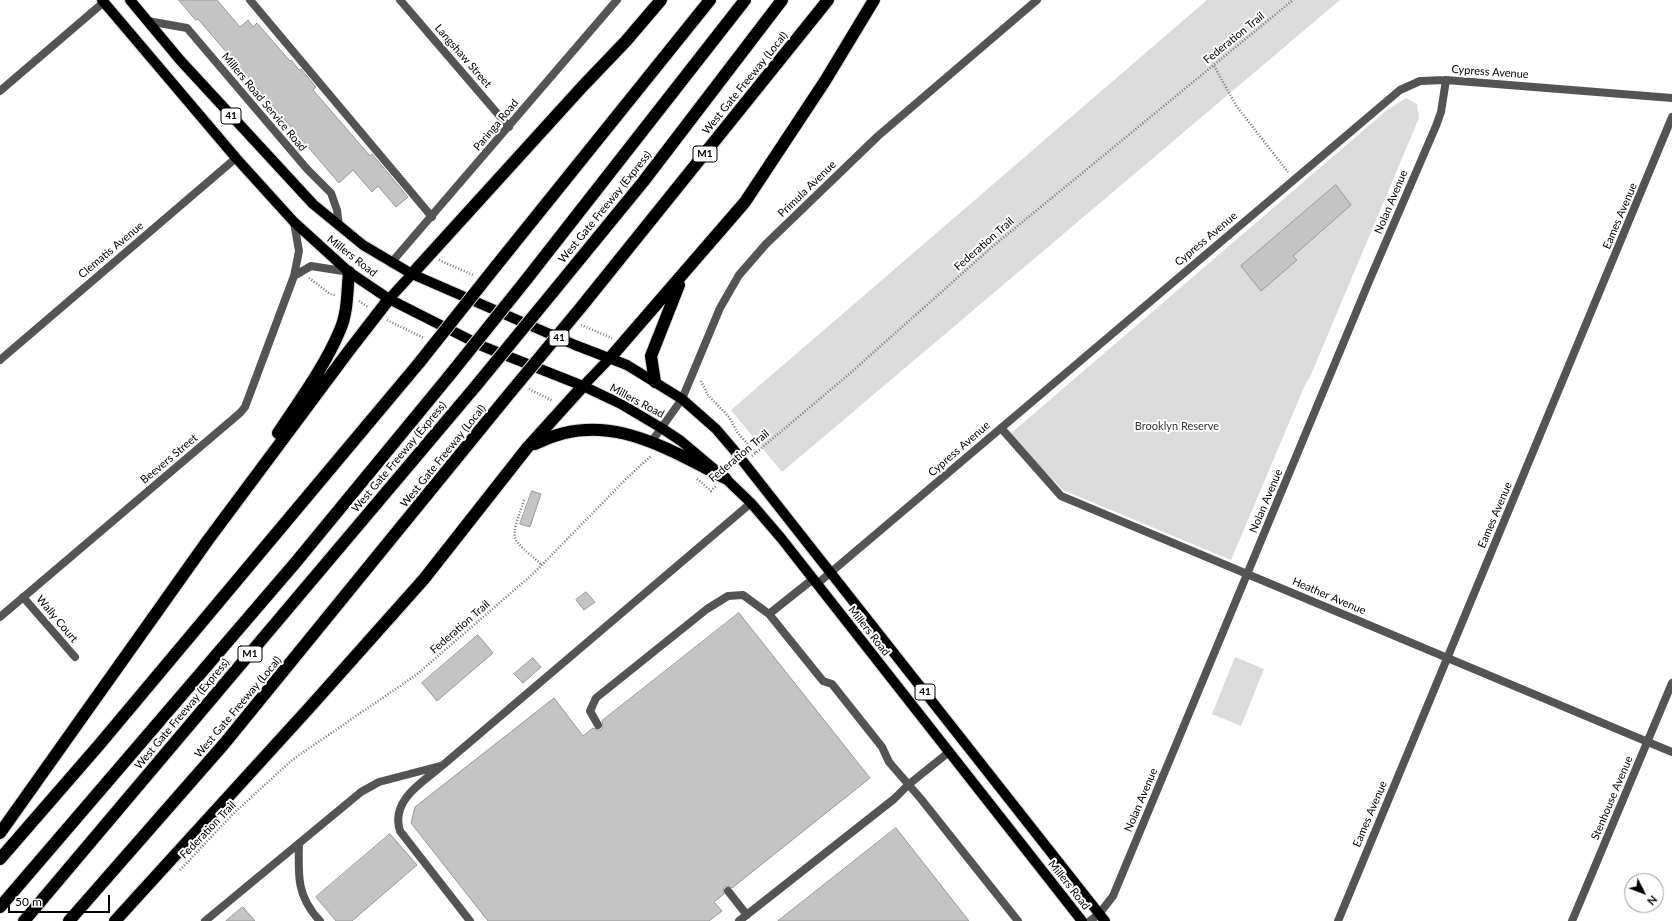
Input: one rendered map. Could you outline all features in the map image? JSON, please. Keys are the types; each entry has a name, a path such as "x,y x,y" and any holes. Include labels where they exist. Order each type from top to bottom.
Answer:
{"highway":[{"path":"412,274 662,0"},
{"path":"0,859 99,744 419,363 710,0"},
{"name":"West Gate Freeway (Express)","path":"0,907 296,562 449,376 745,0"},
{"name":"West Gate Freeway (Express)","path":"24,921 476,387 643,182 782,0"},
{"name":"West Gate Freeway (Local)","path":"69,921 229,738 582,306 828,0"},
{"path":"610,358 745,202 825,81 874,0"},
{"path":"208,540 315,376 340,329 345,312 349,272"},
{"path":"655,382 651,356 683,274"},
{"path":"0,833 208,540 389,299"},
{"path":"115,921 310,708 424,579 527,448 583,386"},
{"path":"527,448 551,436 578,430 597,429 624,432 652,441 725,478"}],"main road":[{"name":"Millers Road","path":"130,0 180,60 313,204 363,245 392,264 412,274 575,345 627,365 682,399 716,429 832,573 1102,917"},
{"name":"Millers Road","path":"104,1 236,158 294,222 349,272 389,299 482,346 583,386 621,404 681,441 725,478 751,503 782,538 1082,921"},
{"path":"389,299 412,274"},
{"path":"583,386 610,358"}],"street":[{"path":"250,0 432,218"},
{"name":"Langshaw Street","path":"400,0 509,127"},
{"name":"Paringa Road","path":"392,264 617,0"},
{"name":"Primula Avenue","path":"652,441 663,429 682,399 720,308 739,275 766,244 878,136 1037,0"},
{"path":"0,91 104,1"},
{"name":"Millers Road Service Road","path":"148,21 187,28 307,169 331,193 339,226"},
{"name":"Cypress Avenue","path":"768,614 815,582 832,573 1000,428 1400,90 1420,81 1446,80 1672,98"},
{"name":"Nolan Avenue","path":"1090,921 1102,917 1113,896 1367,287 1436,126 1441,112 1446,80"},
{"name":"Eames Avenue","path":"1338,921 1672,117"},
{"name":"Clematis Avenue","path":"0,360 236,158"},
{"name":"Beevers Street","path":"0,616 240,413 245,406 294,276 299,251 294,222"},
{"path":"294,276 311,266 349,272"},
{"name":"Heather Avenue","path":"1000,428 1061,496 1672,752"},
{"path":"470,921 403,836 398,824 398,811 406,798 751,503"},
{"path":"598,725 590,711 596,698 717,601 728,596 743,594 768,614 823,681 832,684 882,747 889,762 921,799 1018,921"},
{"name":"Wally Court","path":"23,596 75,657"},
{"name":"Stenhouse Avenue","path":"1572,921 1672,683"},
{"path":"739,921 894,799 908,785 949,752"},
{"path":"205,921 370,786 393,777 443,765"},
{"path":"299,844 298,870 301,891 309,908 320,921"},
{"path":"728,891 747,914"}],"path":[{"name":"Federation Trail","path":"744,463 848,375 992,247 1293,0"},
{"path":"1214,66 1237,107 1294,179"},
{"path":"294,276 305,276 330,294"},
{"path":"701,381 708,395 729,417 738,432 756,453"},
{"name":"Federation Trail","path":"177,874 232,815 292,760 416,675 542,565 650,456 658,456"},
{"name":"Federation Trail","path":"695,477 711,490 725,478"},
{"path":"524,500 513,535 516,542 542,565"}],"green space":[{"path":"1207,0 1340,0 782,472 731,410"},
{"name":"Brooklyn Reserve","path":"1406,98 1417,104 1419,118 1231,560 1063,490 1009,435 1386,111"},
{"path":"1235,657 1264,669 1241,726 1212,714"}],"building":[{"path":"179,0 217,0 240,27 248,20 253,27 257,23 290,61 291,60 299,70 301,69 316,87 313,90 370,156 372,154 408,197 396,207 378,186 372,192 353,170 339,183 198,19 196,20"},
{"path":"1336,185 1351,205 1293,256 1297,260 1261,291 1241,266"},
{"path":"532,491 541,494 530,527 520,524"},
{"path":"586,592 595,602 584,610 576,600"},
{"path":"739,613 870,778 732,888 728,886 724,887 724,894 714,902 722,911 709,921 488,921 411,823 415,807 554,698 583,736 593,728 601,730 603,725 602,721"},
{"path":"478,635 493,653 437,701 422,683"},
{"path":"533,658 541,667 523,683 514,674"},
{"path":"896,828 969,921 778,921"},
{"path":"390,834 417,865 352,921 336,921 316,897"},
{"path":"243,907 255,921 226,921"}]}
